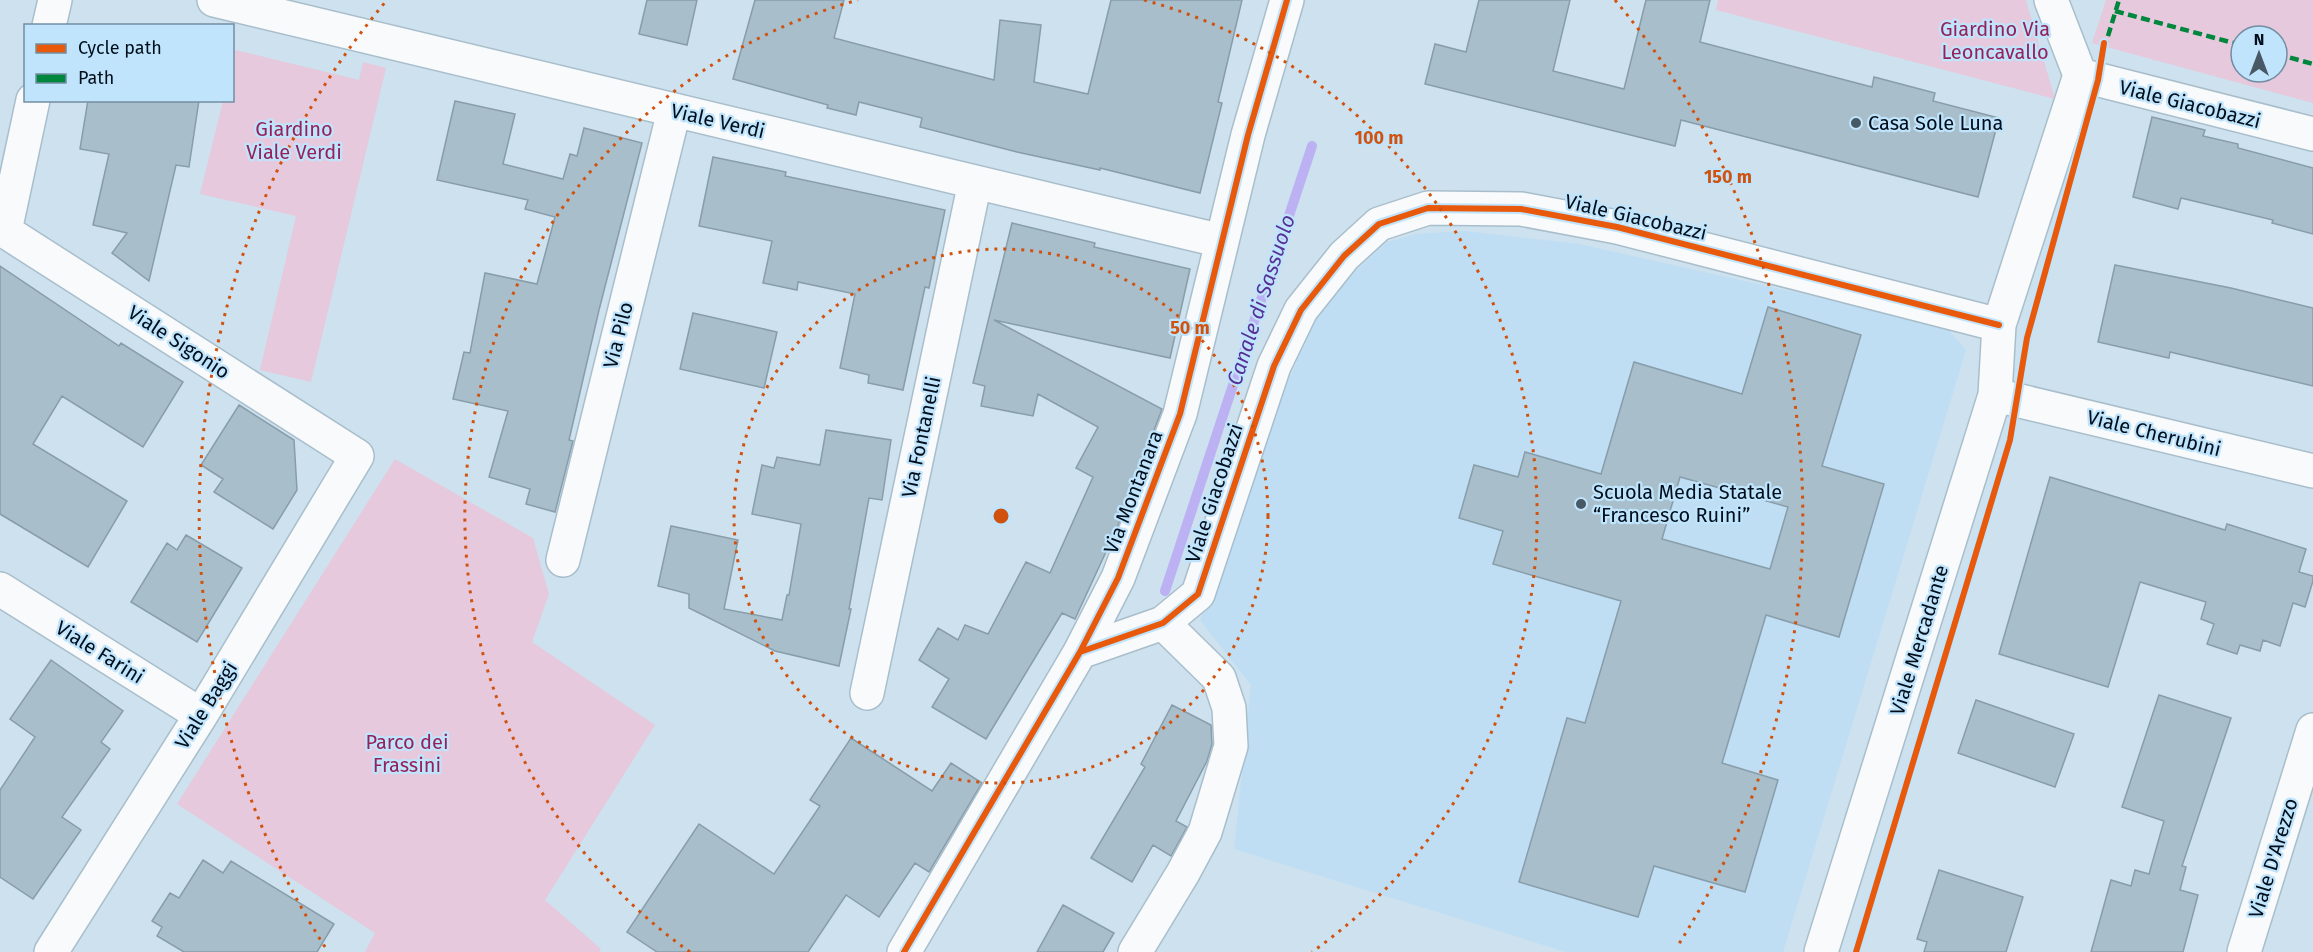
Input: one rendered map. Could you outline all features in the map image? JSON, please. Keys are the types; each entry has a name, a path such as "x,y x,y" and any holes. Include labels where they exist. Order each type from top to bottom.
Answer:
{"street":[{"path":"49,24 55,0"},
{"name":"Viale Verdi","path":"214,0 1222,241"},
{"name":"Via Montanara","path":"904,952 1080,652 1118,578 1180,414 1248,135 1287,0"},
{"path":"1999,325 2080,75 2052,0"},
{"name":"Viale Giacobazzi","path":"2080,75 2313,134"},
{"path":"2,230 33,102"},
{"name":"Via Pilo","path":"563,560 674,111"},
{"name":"Via Fontanelli","path":"867,693 975,182"},
{"name":"Viale Giacobazzi","path":"1080,652 1163,623 1198,594 1274,366 1301,310 1344,256 1380,224 1428,208 1521,209 1617,227 1999,325"},
{"name":"Viale Sigonio","path":"2,230 357,456"},
{"name":"Viale Mercadante","path":"1821,952 1995,395 1999,325"},
{"name":"Viale Cherubini","path":"1995,395 2313,471"},
{"name":"Viale Baggi","path":"51,952 201,715 357,456"},
{"name":"Viale Farini","path":"0,589 201,715"},
{"path":"1134,952 1183,873 1205,832 1231,746 1229,708 1219,678 1163,623"},
{"name":"Viale D'Arezzo","path":"2244,952 2313,730"}],"shaded area":[{"name":"Scuola Media Statale “Francesco Ruini”","path":"1465,231 1579,244 1945,326 1966,350 1783,952 1566,952 1234,849 1251,685 1200,620 1285,388 1317,316 1351,276 1384,243 1415,234"}],"green space":[{"name":"Giardino Via Leoncavallo","path":"1718,0 2026,0 2055,99 1716,10"},
{"path":"2106,0 2313,0 2313,103 2243,84 2289,84 2289,24 2229,24 2229,80 2092,43"},
{"name":"Giardino Viale Verdi","path":"235,50 359,80 363,62 386,68 311,382 260,370 296,216 200,194 223,102 234,102"},
{"name":"Parco dei Frassini","path":"395,459 533,538 549,594 532,642 655,725 545,900 601,949 599,952 365,952 375,933 177,804"}],"building":[{"path":"647,0 697,0 687,45 639,34"},
{"path":"755,0 844,0 834,38 994,80 1000,20 1041,25 1034,82 1088,94 1111,0 1242,0 1218,102 1222,103 1200,193 1100,168 1100,170 1017,152 920,127 922,118 859,102 856,115 733,79"},
{"path":"1479,0 1570,0 1553,71 1624,89 1646,0 1710,0 1700,42 1872,87 1874,77 1935,93 1933,101 1999,118 1978,197 1681,120 1675,146 1425,84 1435,44 1466,52"},
{"path":"455,101 515,114 503,164 563,179 570,154 577,156 584,128 642,143 599,310 569,440 573,441 555,512 526,504 530,489 489,477 508,411 453,399 464,352 470,353 485,273 537,284 555,217 525,209 528,200 437,180"},
{"path":"88,102 199,102 189,167 176,165 149,281 112,253 127,233 93,225 109,154 80,149"},
{"path":"2152,117 2205,130 2203,136 2238,144 2238,148 2313,168 2313,234 2272,223 2273,220 2181,198 2178,209 2133,197"},
{"path":"713,157 786,172 785,176 945,210 929,288 925,287 903,390 868,383 869,375 840,368 855,294 798,282 797,290 763,283 772,241 699,226"},
{"path":"1012,223 1095,243 1094,247 1190,269 1170,358 994,320 1162,409 1117,528 1075,619 1062,613 986,739 932,707 949,679 919,660 938,628 958,640 965,625 988,634 1026,562 1050,573 1093,477 1076,468 1098,427 1038,394 1033,416 981,406 985,386 973,383"},
{"path":"2115,265 2231,288 2313,308 2313,386 2170,352 2169,358 2098,342"},
{"path":"0,266 119,346 121,343 183,382 143,447 62,396 33,444 127,501 88,567 0,514"},
{"path":"1768,307 1861,335 1822,466 1884,484 1839,637 1766,615 1722,763 1778,780 1745,892 1654,866 1638,917 1519,882 1567,718 1585,723 1621,601 1493,564 1503,531 1459,518 1474,465 1518,477 1525,452 1601,474 1634,362 1742,394","holes":["1680,477 1788,507 1770,569 1662,539"]},
{"path":"693,313 777,332 764,388 680,369"},
{"path":"239,405 294,440 297,490 273,529 214,492 223,479 201,465"},
{"path":"826,430 891,440 882,500 869,498 839,666 775,651 689,608 689,594 658,586 671,526 738,540 724,609 782,620 787,595 789,595 801,524 752,514 762,465 774,468 777,457 820,465"},
{"path":"2050,477 2225,530 2227,524 2306,549 2299,572 2313,576 2313,581 2305,607 2293,603 2280,646 2263,640 2260,651 2240,645 2237,654 2207,644 2214,624 2201,619 2206,602 2140,582 2108,687 1999,654"},
{"path":"186,535 242,568 197,642 131,602 167,543 177,550"},
{"path":"51,660 123,711 101,742 110,749 62,817 81,830 33,899 0,877 0,790 35,737 10,719"},
{"path":"2159,695 2231,718 2182,866 2186,867 2180,890 2198,895 2183,952 2091,952 2111,880 2131,886 2135,870 2149,874 2164,821 2122,807"},
{"path":"1976,700 2074,734 2055,787 1958,753"},
{"path":"1172,705 1211,725 1212,744 1207,761 1176,821 1187,827 1171,856 1153,845 1132,882 1091,858 1145,767 1141,764"},
{"path":"851,738 932,791 951,763 982,783 929,872 915,863 879,917 846,895 808,952 657,952 627,932 699,824 774,874 820,806 810,800"},
{"path":"203,860 223,873 231,861 334,924 317,952 184,952 157,936 162,927 152,921 170,893 179,898"},
{"path":"1939,870 2023,897 2006,952 1924,952 1927,942 1917,939"},
{"path":"1063,905 1114,933 1103,952 1037,952"}],"waterway":[{"name":"Canale di Sassuolo","path":"1165,591 1312,146"}],"marked path":[{"path":"2104,49 2119,0"},
{"path":"2115,11 2229,42"},
{"path":"2289,57 2313,64"}],"cycle path":[{"path":"904,952 1080,652 1118,578 1180,414 1248,135 1287,0"},
{"path":"1856,952 2010,440 2027,338 2098,80 2104,43"},
{"path":"1080,652 1163,623 1198,594 1274,366 1301,310 1344,256 1379,224 1428,208 1521,209 1617,227 1999,325"}],"place":[{"name":"Casa Sole Luna","path":"1856,123"},
{"name":"Scuola Media Statale “Francesco Ruini”","path":"1581,504"}]}
